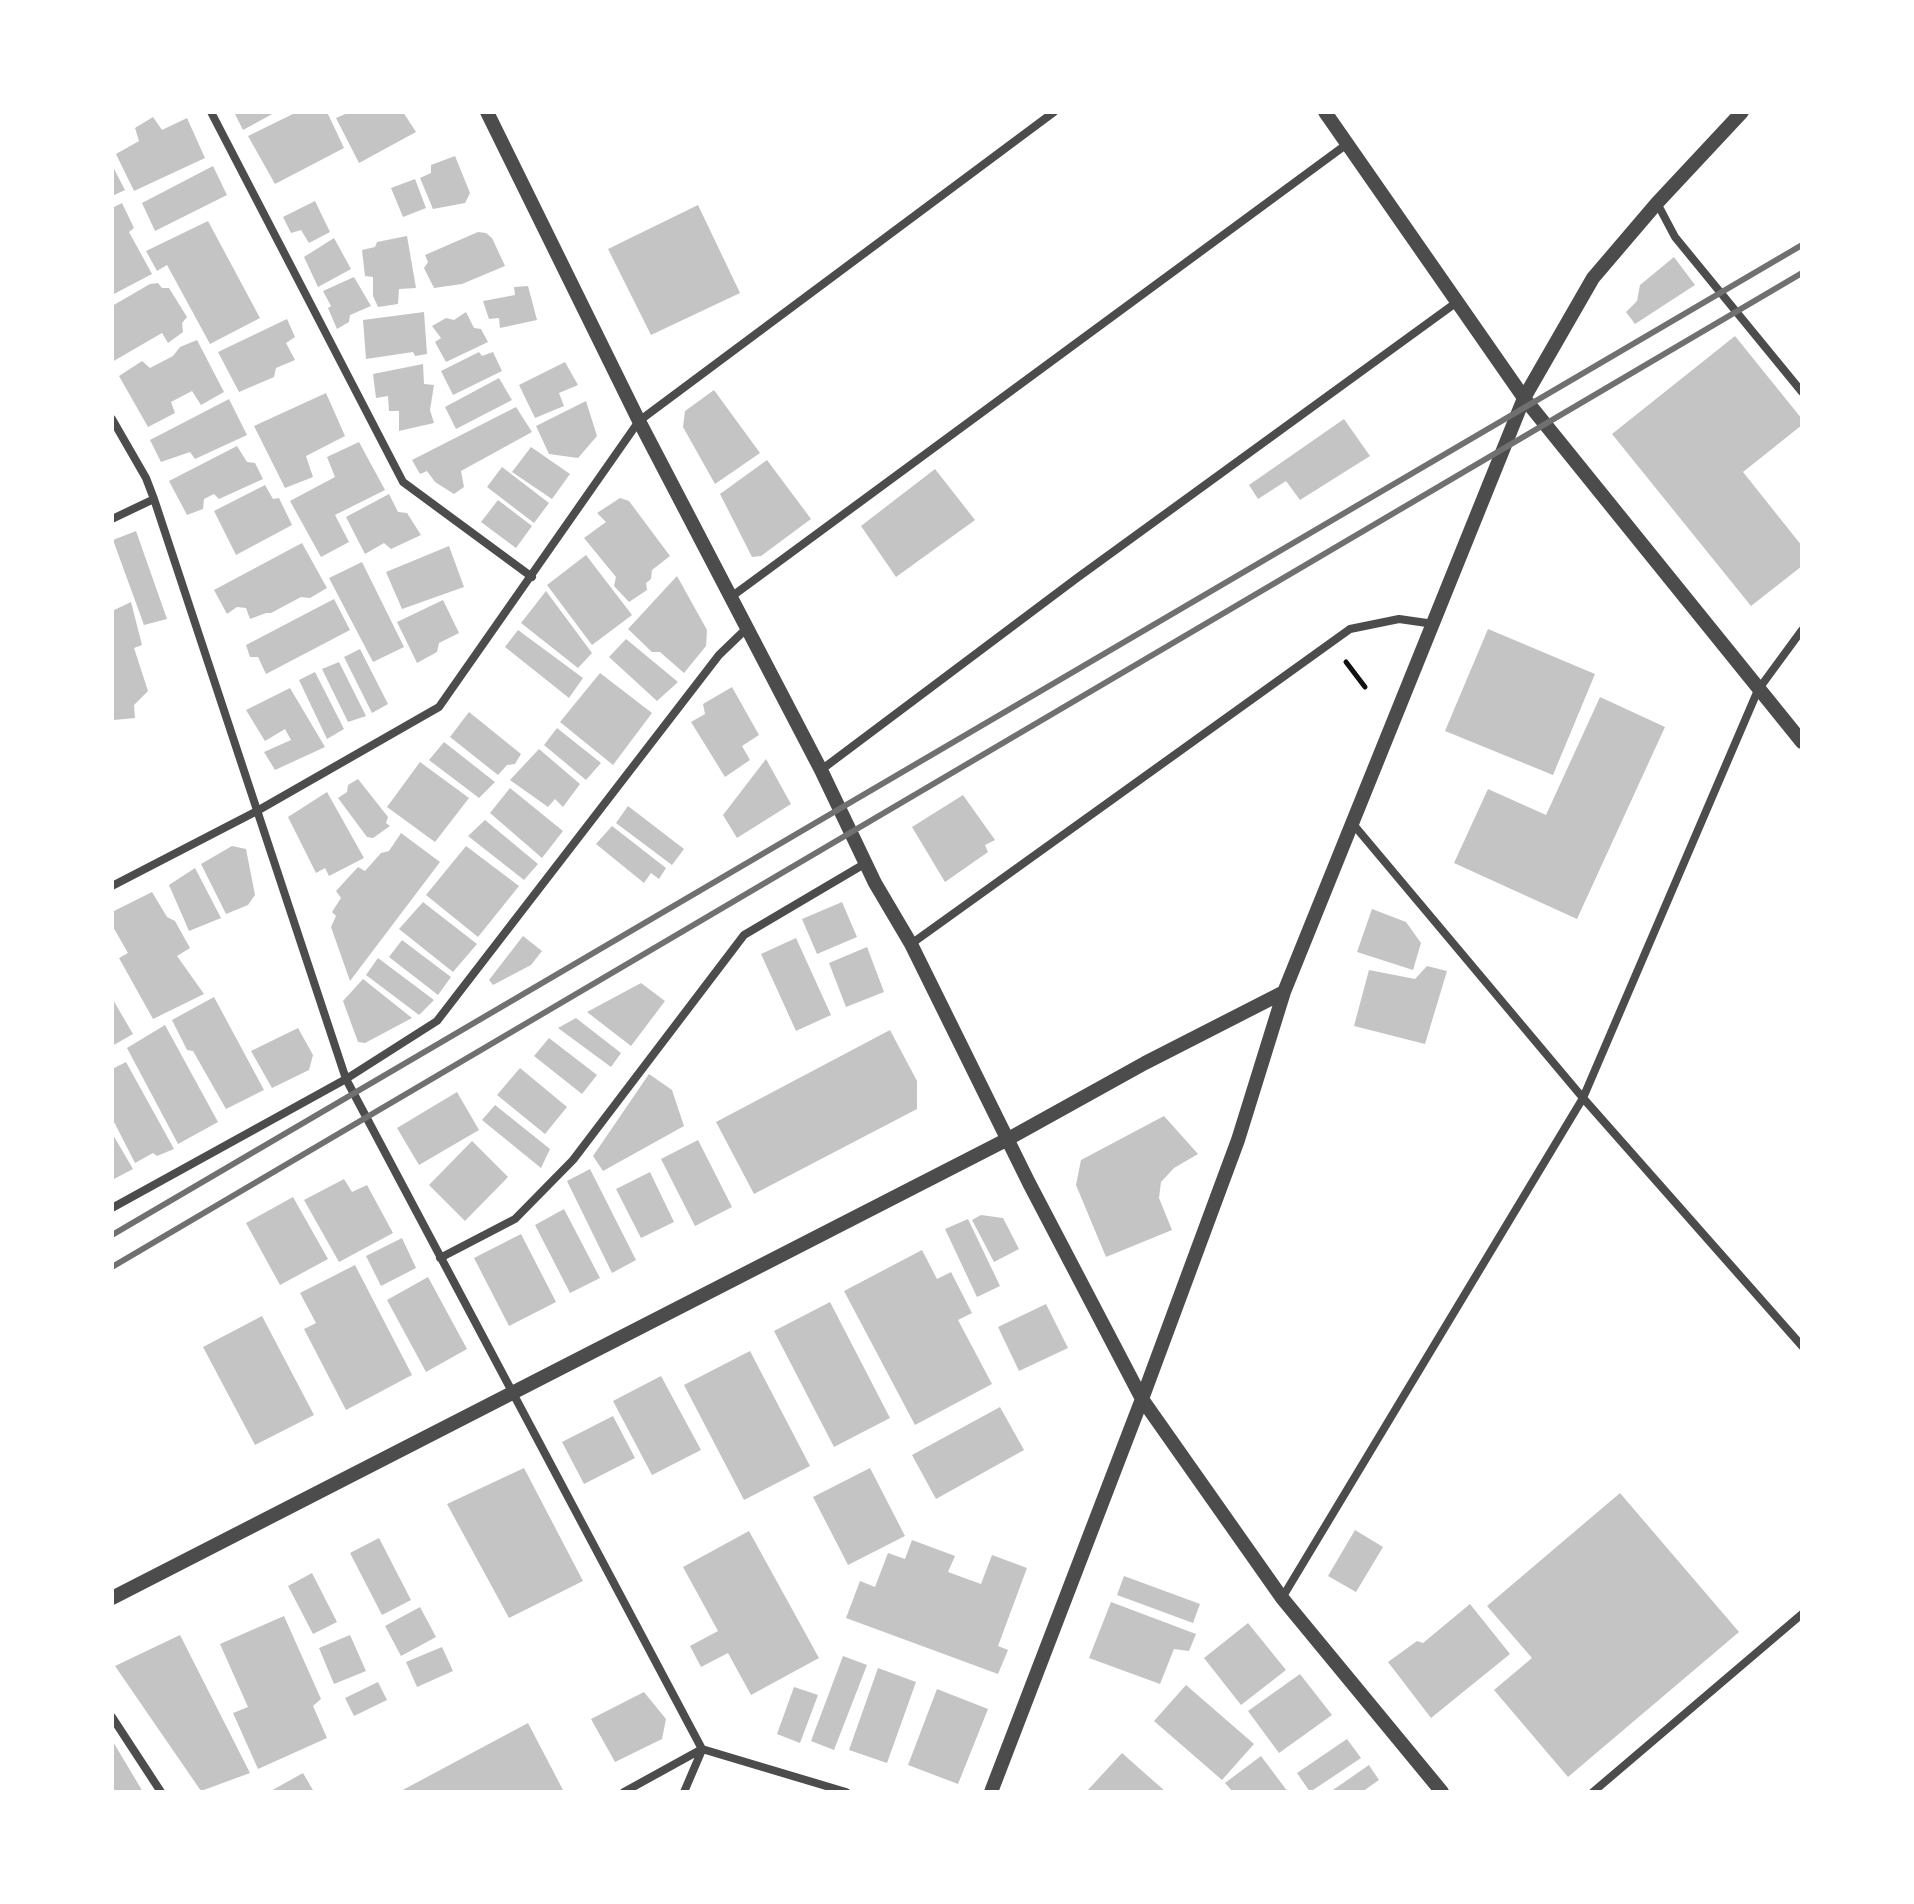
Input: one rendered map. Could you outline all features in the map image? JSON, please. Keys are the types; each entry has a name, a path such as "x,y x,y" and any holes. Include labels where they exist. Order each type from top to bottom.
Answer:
{"street":[{"path":"211,112 403,482 532,577"},
{"path":"487,112 639,421 821,770 866,863 911,944 1142,1399 1282,1598 1442,1792"},
{"path":"112,886 257,811 439,707 639,421 1054,112"},
{"path":"1325,112 1524,398 1802,742"},
{"path":"991,1792 1238,1140 1284,992 1524,398 1593,278 1657,203 1742,112"},
{"path":"731,597 1347,144"},
{"path":"1657,203 1675,237 1802,392"},
{"path":"821,770 1077,578 1457,302"},
{"path":"112,419 146,478 154,499 346,1079 702,1749 846,1792"},
{"path":"112,519 154,499"},
{"path":"911,944 1350,629 1399,619 1435,624"},
{"path":"112,1208 346,1079 437,1021 719,655 747,628"},
{"path":"1282,1598 1583,1098 1758,690 1802,630"},
{"path":"1353,824 1583,1098 1802,1346"},
{"path":"440,1258 515,1219 573,1160 744,935 866,863"},
{"path":"112,1598 1008,1139 1145,1063 1284,992"},
{"path":"1593,1792 1802,1614"},
{"path":"112,1717 161,1792"},
{"path":"624,1792 702,1749"},
{"path":"684,1792 702,1749"}],"path":[{"path":"1356,675 1365,687"}],"building":[{"path":"234,112 276,112 243,130"},
{"path":"297,112 327,112 344,148 275,184 248,136"},
{"path":"350,112 403,112 416,132 359,163 336,118"},
{"path":"153,117 162,130 187,118 205,158 134,191 116,154 139,141 135,128"},
{"path":"455,156 470,193 465,203 433,209 420,178 431,173 431,165"},
{"path":"112,165 125,190 112,196"},
{"path":"213,166 227,195 155,231 142,203"},
{"path":"415,179 426,208 403,217 391,188"},
{"path":"315,201 330,232 309,243 301,230 291,233 283,217"},
{"path":"122,203 134,228 129,232 152,274 112,295 112,208"},
{"path":"698,205 740,293 651,335 608,249"},
{"path":"208,221 260,318 210,344 167,265 157,271 146,251"},
{"path":"478,232 492,238 505,266 462,284 434,288 424,268 428,262 425,255"},
{"path":"407,236 416,288 399,289 398,304 378,307 373,296 373,277 365,276 362,250 375,247 377,242"},
{"path":"334,238 351,269 318,287 304,257"},
{"path":"1674,257 1695,285 1635,324 1626,312 1637,301 1640,285"},
{"path":"354,277 371,306 350,315 349,322 337,329 323,291"},
{"path":"158,283 162,288 169,288 187,317 182,323 183,332 168,343 162,333 112,362 112,306 150,284"},
{"path":"528,286 537,320 500,328 499,318 489,319 483,301 515,295 514,287"},
{"path":"424,312 427,354 415,356 413,352 366,359 363,320"},
{"path":"466,312 474,328 481,329 488,342 446,362 435,342 441,338 432,326 446,318 454,320"},
{"path":"287,319 295,337 286,343 295,360 276,368 274,377 239,392 218,352"},
{"path":"1735,336 1802,419 1802,425 1743,472 1802,546 1802,566 1751,606 1612,434"},
{"path":"197,340 224,392 201,405 192,391 171,402 175,413 148,427 119,376 142,361 150,368 173,356 180,347"},
{"path":"479,352 482,356 493,352 502,371 453,395 441,371"},
{"path":"565,362 578,385 559,393 564,406 535,418 519,385"},
{"path":"423,364 424,384 434,385 430,410 434,423 399,431 399,411 389,411 388,396 376,398 373,374"},
{"path":"499,378 512,400 456,429 445,407"},
{"path":"714,390 760,453 715,484 683,427 685,411"},
{"path":"326,393 345,436 306,456 313,477 285,488 254,426"},
{"path":"229,399 247,435 195,459 190,452 161,462 150,440"},
{"path":"586,401 597,436 578,458 549,454 536,426"},
{"path":"516,407 532,432 461,471 464,487 454,494 435,482 427,471 420,474 412,460"},
{"path":"1344,419 1370,456 1300,500 1286,481 1258,499 1249,485"},
{"path":"359,442 385,490 335,515 349,542 321,557 290,501 335,477 327,457"},
{"path":"237,446 247,462 255,463 263,479 219,499 214,494 204,499 203,509 187,515 169,481"},
{"path":"531,447 570,474 552,499 512,472"},
{"path":"767,460 811,519 761,556 752,557 720,494"},
{"path":"502,467 549,503 534,523 487,487"},
{"path":"935,469 975,520 896,577 861,526"},
{"path":"265,485 273,499 279,498 292,525 236,555 214,511"},
{"path":"389,494 398,512 407,513 421,535 391,549 384,543 365,554 346,517"},
{"path":"620,498 629,501 670,556 652,570 651,579 646,583 647,590 629,602 614,586 616,577 584,538 606,522 597,513"},
{"path":"498,500 532,526 516,548 481,522"},
{"path":"136,531 167,619 144,625 113,540"},
{"path":"302,543 327,588 310,598 301,597 271,613 250,619 246,608 237,607 227,614 214,590"},
{"path":"449,546 464,587 402,609 386,572"},
{"path":"586,555 632,615 592,645 547,585"},
{"path":"362,562 404,647 373,662 329,578"},
{"path":"677,576 707,630 706,646 684,673 660,652 652,652 628,629"},
{"path":"546,591 592,653 578,668 521,623"},
{"path":"334,599 350,630 266,674 258,657 250,657 246,645"},
{"path":"443,600 459,633 439,643 437,652 417,663 397,622"},
{"path":"131,602 142,645 134,648 148,691 134,705 135,718 114,720 112,611"},
{"path":"1488,629 1595,674 1553,775 1445,731"},
{"path":"518,630 583,678 569,698 505,647"},
{"path":"626,639 678,682 657,701 609,657"},
{"path":"360,649 388,704 372,713 344,657"},
{"path":"339,662 366,716 348,722 322,669"},
{"path":"315,672 344,729 327,739 299,680"},
{"path":"600,673 652,713 613,765 560,722"},
{"path":"732,687 759,735 742,746 750,760 725,777 691,722 705,714 703,704"},
{"path":"290,688 325,747 275,770 264,752 291,740 285,729 265,741 246,710"},
{"path":"1600,697 1665,727 1577,919 1454,863 1488,789 1546,815"},
{"path":"469,712 521,754 515,764 507,765 498,775 450,737"},
{"path":"557,728 601,763 586,780 544,745"},
{"path":"444,742 495,782 479,798 429,760"},
{"path":"539,749 580,784 563,807 555,799 548,807 510,780"},
{"path":"766,759 791,804 737,838 723,815"},
{"path":"420,762 469,798 435,842 387,807"},
{"path":"358,779 388,817 386,823 390,826 373,838 367,837 338,798 347,792 348,785"},
{"path":"510,788 563,831 542,858 490,813"},
{"path":"327,792 364,858 329,876 325,868 316,873 288,817"},
{"path":"963,795 995,840 985,845 988,852 945,882 912,827"},
{"path":"628,806 684,849 672,865 616,823"},
{"path":"485,820 538,864 524,880 468,836"},
{"path":"612,826 666,868 659,879 651,873 644,883 596,844"},
{"path":"401,833 440,862 350,981 331,927 336,916 332,912 341,898 336,891 358,867 365,871 381,853 389,851"},
{"path":"232,846 246,849 255,895 248,905 226,914 201,864"},
{"path":"466,846 519,886 478,937 426,895"},
{"path":"195,868 221,918 189,931 169,885"},
{"path":"152,892 167,917 175,921 190,948 177,956 204,994 153,1019 119,958 128,953 112,925 112,912"},
{"path":"423,902 477,944 453,972 399,929"},
{"path":"842,902 857,937 817,954 802,919"},
{"path":"1372,909 1406,922 1421,943 1413,970 1357,952"},
{"path":"523,936 542,951 531,965 493,985 489,980"},
{"path":"796,938 831,1015 796,1031 761,954"},
{"path":"402,940 451,977 438,995 389,957"},
{"path":"867,947 884,992 846,1007 829,963"},
{"path":"378,958 434,1000 419,1015 366,975"},
{"path":"1427,966 1447,971 1425,1044 1354,1026 1369,970 1415,979"},
{"path":"363,979 412,1018 365,1043 358,1042 343,1001"},
{"path":"641,983 665,1001 631,1046 587,1012"},
{"path":"214,997 264,1090 226,1109 193,1051 187,1050 172,1020"},
{"path":"112,998 133,1034 112,1046"},
{"path":"576,1018 621,1053 611,1067 558,1028"},
{"path":"165,1025 218,1122 178,1144 127,1048"},
{"path":"298,1028 313,1055 309,1070 272,1088 251,1051"},
{"path":"890,1030 917,1081 917,1109 754,1194 716,1122"},
{"path":"549,1038 597,1075 582,1094 534,1056"},
{"path":"126,1062 174,1149 157,1156 153,1153 135,1163 112,1118 112,1069"},
{"path":"520,1068 567,1107 545,1134 497,1095"},
{"path":"649,1074 672,1090 684,1126 603,1171 593,1156"},
{"path":"457,1092 479,1130 419,1165 397,1128"},
{"path":"495,1105 550,1149 541,1168 482,1120"},
{"path":"1164,1116 1198,1154 1174,1168 1161,1182 1159,1198 1172,1230 1106,1257 1076,1185 1081,1160"},
{"path":"112,1133 133,1169 112,1180"},
{"path":"698,1140 732,1207 695,1226 661,1159"},
{"path":"472,1141 508,1177 465,1221 429,1185"},
{"path":"590,1169 636,1260 612,1273 567,1181"},
{"path":"650,1172 674,1222 641,1238 616,1189"},
{"path":"344,1179 352,1192 367,1185 393,1233 339,1262 304,1200"},
{"path":"293,1197 328,1259 280,1285 246,1223"},
{"path":"564,1209 600,1278 570,1293 535,1225"},
{"path":"981,1215 1003,1218 1019,1249 994,1262 972,1220"},
{"path":"968,1219 1000,1286 977,1297 945,1229"},
{"path":"521,1234 556,1302 509,1326 474,1258"},
{"path":"402,1238 416,1268 381,1286 366,1256"},
{"path":"922,1250 937,1279 951,1272 972,1313 958,1320 992,1384 915,1425 844,1291"},
{"path":"355,1265 412,1375 346,1410 304,1329 316,1323 300,1293"},
{"path":"428,1277 467,1349 426,1372 387,1300"},
{"path":"830,1302 890,1418 834,1447 774,1331"},
{"path":"1046,1304 1068,1348 1019,1371 998,1327"},
{"path":"262,1316 314,1415 255,1445 203,1347"},
{"path":"750,1351 810,1466 744,1500 684,1385"},
{"path":"661,1376 701,1450 652,1475 613,1401"},
{"path":"1000,1407 1024,1450 936,1499 912,1455"},
{"path":"613,1416 635,1458 584,1484 562,1442"},
{"path":"524,1468 583,1581 509,1618 447,1504"},
{"path":"870,1468 905,1536 848,1565 813,1497"},
{"path":"1620,1493 1739,1632 1568,1777 1494,1690 1532,1658 1487,1606"},
{"path":"1355,1530 1383,1547 1356,1592 1328,1576"},
{"path":"749,1531 819,1658 751,1695 728,1653 701,1667 690,1646 718,1631 683,1567"},
{"path":"379,1538 411,1600 382,1615 350,1553"},
{"path":"912,1540 955,1556 948,1572 981,1584 992,1555 1027,1568 998,1646 1008,1650 998,1674 846,1618 860,1581 875,1587 888,1553 905,1559"},
{"path":"312,1573 337,1622 313,1634 288,1586"},
{"path":"1124,1576 1200,1604 1193,1623 1117,1595"},
{"path":"1111,1602 1196,1634 1189,1651 1174,1649 1160,1684 1089,1658"},
{"path":"1470,1604 1510,1654 1431,1718 1388,1662 1417,1641 1423,1643"},
{"path":"420,1607 436,1637 401,1656 385,1626"},
{"path":"284,1616 321,1699 313,1706 327,1738 258,1769 233,1713 248,1707 220,1644"},
{"path":"1248,1623 1286,1670 1241,1705 1204,1658"},
{"path":"180,1635 250,1773 201,1791 115,1666"},
{"path":"350,1635 366,1671 334,1684 319,1648"},
{"path":"442,1647 453,1671 417,1687 406,1662"},
{"path":"843,1656 867,1665 834,1750 811,1741"},
{"path":"878,1668 916,1682 887,1763 849,1750"},
{"path":"1300,1674 1332,1715 1279,1753 1248,1711"},
{"path":"378,1682 387,1700 354,1716 345,1698"},
{"path":"1186,1685 1254,1744 1222,1780 1154,1721"},
{"path":"794,1687 818,1695 800,1743 777,1734"},
{"path":"937,1689 988,1709 958,1784 908,1765"},
{"path":"644,1692 666,1719 662,1739 615,1762 591,1719"},
{"path":"528,1723 563,1790 399,1792"},
{"path":"1347,1739 1361,1758 1310,1792 1297,1773"},
{"path":"112,1740 143,1792 112,1792"},
{"path":"1122,1753 1166,1792 1086,1792"},
{"path":"1261,1756 1288,1792 1233,1792 1225,1783"},
{"path":"1369,1765 1379,1780 1362,1792 1330,1792"},
{"path":"303,1773 314,1792 269,1792"}],"railway":[{"path":"112,1235 1802,245"},
{"path":"112,1267 1802,273"}]}
